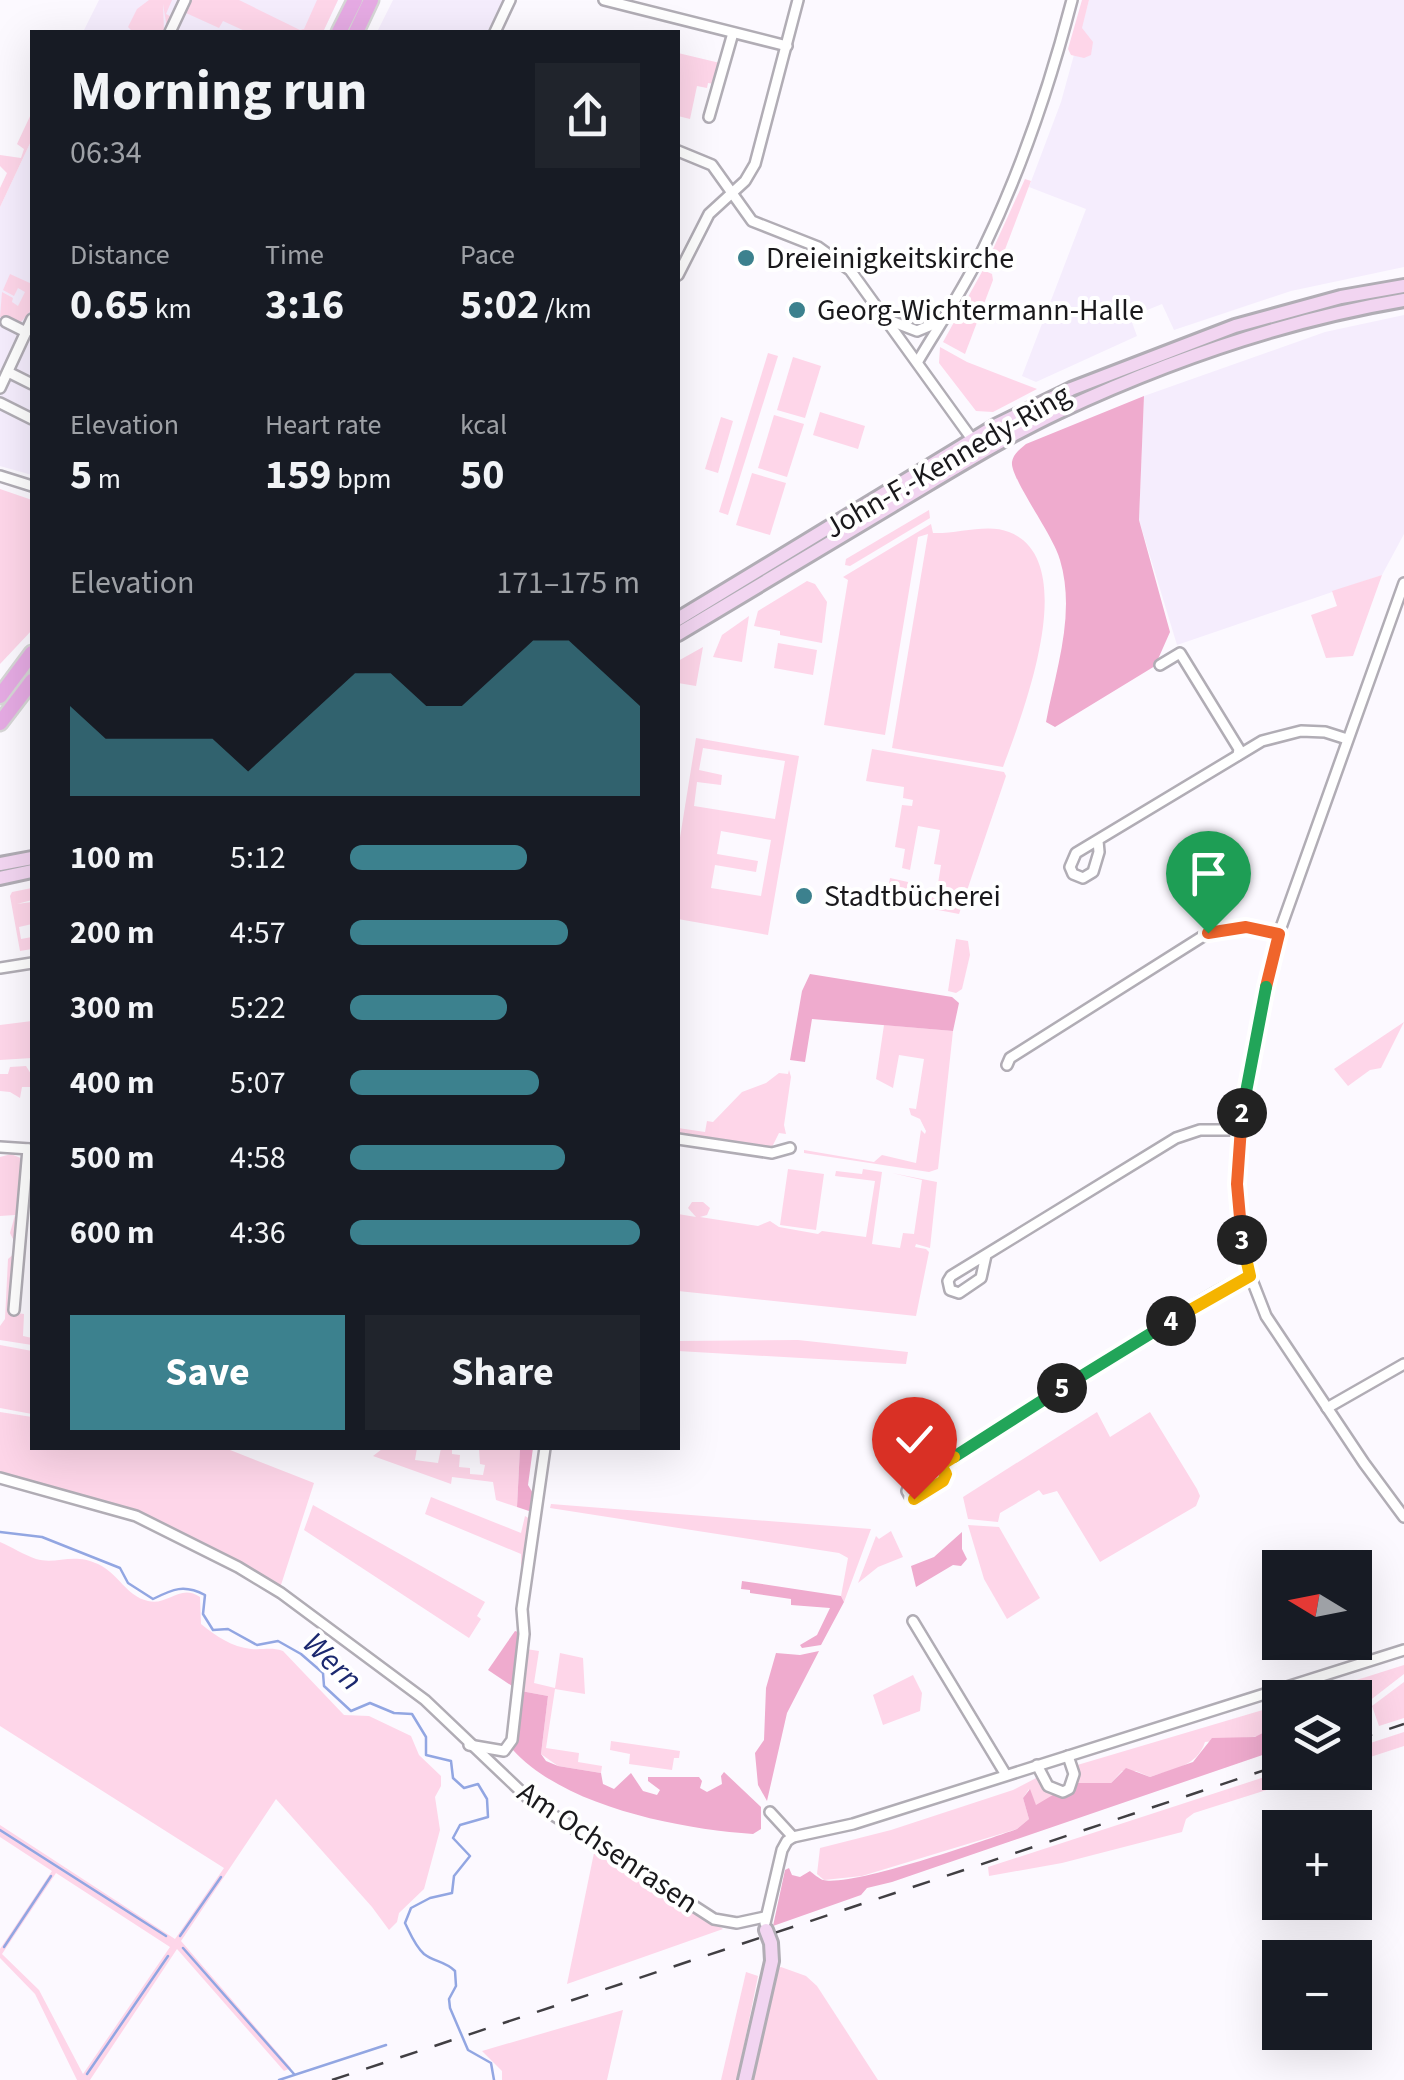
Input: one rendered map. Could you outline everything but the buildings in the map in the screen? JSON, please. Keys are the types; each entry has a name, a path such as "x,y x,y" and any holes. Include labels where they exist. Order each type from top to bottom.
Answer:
{"main road":[{"path":"340,30 354,0"},
{"path":"357,30 371,0"},
{"name":"John-F.-Kennedy-Ring","path":"680,619 973,440 1070,389 1175,347 1276,314 1404,286"},
{"name":"John-F.-Kennedy-Ring","path":"680,633 982,453 1057,413 1129,381 1300,323 1404,300"},
{"path":"0,696 30,656"},
{"path":"0,723 30,684"},
{"path":"0,864 30,858"},
{"path":"0,878 30,871"},
{"path":"745,2080 772,1960 766,1924"}],"street":[{"path":"171,30 185,0"},
{"path":"496,30 510,0"},
{"path":"604,0 787,46"},
{"path":"680,271 706,219 745,181 755,164 798,0"},
{"path":"918,361 976,262 1010,189 1041,108 1072,0"},
{"path":"709,116 733,32"},
{"path":"680,153 712,165 731,194 760,226 818,247 857,278 982,453"},
{"path":"889,320 917,331 942,320"},
{"path":"6,322 26,332"},
{"path":"0,388 30,323"},
{"path":"8,372 30,383"},
{"path":"0,403 30,418"},
{"path":"0,476 30,485"},
{"path":"1404,583 1279,934 1239,1130 1238,1213 1250,1276 1272,1327 1404,1517"},
{"path":"1160,665 1180,652 1239,748 1238,755"},
{"path":"1098,842 1262,741 1290,732 1325,732 1346,739"},
{"path":"1007,1065 1010,1058 1208,933 1246,927 1279,934"},
{"path":"0,968 30,963"},
{"path":"986,1254 981,1278 959,1293 950,1290 951,1276 986,1254 1176,1138 1200,1130 1239,1130"},
{"path":"680,1139 772,1153 790,1148"},
{"path":"0,1147 30,1149 14,1310"},
{"path":"19,1253 30,1254"},
{"path":"941,1465 1170,1321 1250,1276"},
{"path":"1327,1408 1404,1364"},
{"path":"469,1745 496,1752 509,1746 515,1725 524,1634 522,1609 545,1450"},
{"name":"Am Ochsenrasen","path":"0,1478 136,1516 238,1567 357,1647 425,1700 530,1800 714,1918 738,1924 766,1924"},
{"path":"912,1621 1006,1775"},
{"path":"766,1924 782,1850 794,1837 853,1824 1404,1650"},
{"path":"1037,1766 1048,1786 1063,1792 1073,1783 1068,1756"},
{"path":"770,1812 794,1837"}],"shaded area":[{"path":"99,0 338,0 324,30 84,30"},
{"path":"149,0 172,0 166,14 172,17 167,28 163,4 164,30 131,30 128,27 137,9"},
{"path":"190,0 239,0 300,30 243,30 223,21 219,28 186,13"},
{"path":"317,0 338,0 324,30 300,30"},
{"path":"393,0 503,0 489,30 378,30"},
{"path":"1082,0 1089,0 1082,28 1093,42 1091,55 1084,58 1071,55 1068,49"},
{"path":"1089,0 1404,0 1404,267 1291,291 1174,330 1162,304 1130,317 1137,336 1036,382 1022,376 1086,209 1029,187 1061,102"},
{"path":"680,53 720,63 714,84 708,83 707,88 697,86 690,119 680,116"},
{"path":"30,116 30,143 0,207 0,188 7,173 0,166 0,155 21,158 24,149 17,144"},
{"path":"30,143 30,474 0,466 0,207"},
{"path":"1025,179 1031,181 997,264 988,260"},
{"path":"983,270 992,274 993,280 965,354 943,342"},
{"path":"10,274 30,283 30,311 21,322 0,317 2,292 18,306 25,292 18,288 14,296 3,290"},
{"path":"1404,315 1404,534 1382,575 1177,645 1139,520 1144,396 1325,332"},
{"path":"940,347 967,362 1037,389 993,412 976,411 939,363"},
{"path":"768,353 778,356 728,515 719,512"},
{"path":"793,357 821,366 805,418 777,410"},
{"path":"1144,396 1139,520 1170,632 1155,666 1055,727 1046,722 1063,641 1064,580 1056,550 1018,481 1012,462 1026,444"},
{"path":"820,412 865,426 858,449 813,435"},
{"path":"774,415 804,424 787,477 758,468"},
{"path":"721,417 733,421 718,473 705,469"},
{"path":"752,473 786,483 770,535 736,525"},
{"path":"0,489 30,499 30,632 0,664"},
{"path":"929,510 930,518 850,566 845,565 846,559"},
{"path":"931,524 933,533 982,529 1009,532 1031,548 1042,574 1045,605 1041,641 1003,767 892,748 928,534 918,537 885,735 824,725 848,580 843,577"},
{"path":"1382,575 1353,656 1326,658 1311,615 1337,606 1332,591"},
{"path":"807,581 815,584 827,602 822,643 754,626 758,611"},
{"path":"749,616 742,662 713,657 722,635"},
{"path":"778,643 817,650 813,675 774,668"},
{"path":"703,647 696,686 680,683 680,660"},
{"path":"696,738 799,756 768,935 680,919 680,838","holes":["703,748 785,761 775,819 694,806 697,782 721,785 722,775 699,770","721,831 771,840 761,896 711,888 715,865 756,872 758,861 717,854"]},
{"path":"872,749 1004,772 1006,776 959,914 886,900 890,878 908,882 907,892 936,896 941,865 934,864 940,830 918,826 910,870 902,868 905,849 895,847 902,805 912,806 913,800 903,798 904,787 866,781"},
{"path":"30,888 30,901 17,904 30,902 30,924 19,927 21,939 30,937 30,949 20,951 12,892"},
{"path":"956,939 968,941 970,955 962,989 956,993 948,991"},
{"path":"810,974 952,997 959,1003 953,1031 812,1019 805,1062 790,1060 802,991"},
{"path":"30,1021 30,1058 0,1060 0,1025"},
{"path":"1404,1022 1381,1068 1370,1070 1348,1086 1334,1069"},
{"path":"884,1025 953,1031 938,1169 929,1172 804,1153 874,1162 882,1155 916,1163 921,1130 925,1134 926,1131 909,1108 916,1109 924,1059 899,1055 893,1088 876,1079"},
{"path":"26,1066 30,1072 30,1087 22,1087 20,1098 0,1091 0,1074 8,1074 10,1067"},
{"path":"789,1070 786,1134 779,1133 772,1147 680,1133 680,1128 705,1132 707,1121 713,1122 742,1092 779,1073 788,1074"},
{"path":"11,1154 23,1159 16,1245 10,1233 15,1215 0,1216 0,1157"},
{"path":"788,1169 824,1174 816,1230 780,1225"},
{"path":"863,1169 882,1172 872,1244 900,1248 903,1233 914,1234 922,1180 892,1173 937,1182 930,1248 916,1244 915,1247 929,1252 916,1316 680,1291 680,1214 696,1217 688,1208 692,1202 703,1202 710,1208 707,1215 700,1217 758,1226 770,1221 779,1227 818,1234 822,1231 866,1237 875,1181 835,1176 836,1171 862,1174"},
{"path":"15,1253 9,1312 24,1314 23,1336 30,1338 30,1345 0,1340 8,1259"},
{"path":"798,1340 908,1352 906,1364 680,1351 680,1341"},
{"path":"0,1345 30,1351 30,1414 0,1408"},
{"path":"0,1412 30,1417 30,1450 230,1450 314,1483 280,1588 240,1563 133,1510 0,1475"},
{"path":"1097,1412 1110,1437 1150,1412 1197,1489 1200,1496 1196,1506 1100,1562 1057,1491 1043,1495 1039,1490 1000,1513 998,1522 968,1519 963,1497"},
{"path":"381,1450 417,1450 415,1460 438,1463 441,1450 452,1450 452,1454 460,1455 459,1467 470,1468 470,1474 483,1475 485,1465 480,1464 479,1450 520,1450 517,1507 496,1500 493,1482 452,1477 451,1484 373,1456"},
{"path":"520,1450 533,1450 528,1485 534,1495 532,1512 517,1507"},
{"path":"431,1497 521,1533 525,1516 530,1519 525,1562 521,1566 521,1554 425,1514"},
{"path":"551,1504 871,1529 844,1602 841,1596 848,1558 839,1553 550,1508"},
{"path":"313,1505 485,1602 477,1616 481,1619 469,1638 304,1530"},
{"path":"968,1525 999,1527 1040,1598 1007,1619 984,1579"},
{"path":"891,1531 903,1557 878,1567 858,1583 876,1536 879,1539"},
{"path":"962,1532 962,1549 967,1559 961,1566 953,1565 916,1587 911,1566 934,1557"},
{"path":"0,1542 36,1559 80,1559 98,1564 134,1595 148,1601 193,1593 200,1597 201,1624 218,1637 244,1648 283,1651 344,1715 369,1716 411,1736 419,1755 441,1776 435,1797 440,1830 424,1889 399,1913 389,1930 276,1799 181,1941 291,2068 284,2071 177,1949 90,2080 77,2080 35,1994 0,1958 0,1949 52,1871 0,1837 0,1825 175,1939 224,1868 0,1726","holes":["56,1873 170,1947 83,2074 39,1990 2,1954"]},
{"path":"742,1581 841,1596 844,1602 821,1645 802,1648 800,1645 817,1635 830,1608 791,1605 791,1599 750,1593 741,1589"},
{"path":"518,1632 515,1688 488,1670"},
{"path":"526,1649 539,1651 534,1683 555,1688 560,1653 583,1658 585,1694 555,1689 546,1748 579,1753 578,1762 602,1766 601,1773 558,1766 541,1754 548,1696 521,1691"},
{"path":"819,1651 787,1713 767,1801 758,1785 755,1753 764,1740 766,1688 776,1653 800,1655"},
{"path":"1404,1665 1404,1674 1372,1699 1372,1680 1357,1680"},
{"path":"913,1675 922,1693 920,1711 883,1725 873,1695"},
{"path":"1404,1682 1404,1718 1379,1726 1372,1706"},
{"path":"521,1691 548,1696 541,1754 546,1761 601,1773 603,1784 614,1789 631,1773 643,1791 657,1795 660,1790 648,1777 699,1777 700,1788 707,1792 722,1784 724,1772 761,1807 761,1829 753,1834 659,1820 562,1786 535,1770 513,1750"},
{"path":"1262,1710 1262,1736 1205,1742 1190,1762 1150,1777 1122,1771 1111,1783 1073,1783 1074,1766"},
{"path":"1404,1732 1404,1746 1372,1756 1372,1742"},
{"path":"1262,1733 1262,1755 867,1888 861,1895 773,1926 785,1870 789,1868 792,1875 800,1877 810,1871 823,1880 838,1880 918,1862 1017,1829 1029,1819 1023,1798 1030,1789 1036,1805 1073,1783 1111,1783 1126,1768 1150,1777 1193,1762 1212,1738"},
{"path":"611,1741 680,1751 679,1758 674,1758 672,1770 629,1764 630,1754 610,1750"},
{"path":"1040,1776 1055,1791 1050,1799 1036,1806 1029,1789 1023,1798 1029,1819 1017,1829 862,1876 824,1880 817,1874 820,1848 891,1830 1013,1790"},
{"path":"1262,1778 1262,1790 1266,1790 1194,1813 1186,1819 1182,1832 1062,1863 989,1876 988,1867"},
{"path":"595,1848 723,1929 567,1984"},
{"path":"781,1967 806,1976 817,1986 878,2080 750,2080 776,1969"},
{"path":"746,1972 758,1976 737,2080 721,2080"},
{"path":"623,2010 607,2080 502,2080 502,2071 482,2051"}],"waterway":[{"name":"Wern","path":"0,1532 42,1537 120,1568 128,1583 153,1599 179,1589 205,1595 203,1614 213,1630 228,1629 257,1645 278,1641 301,1654 323,1673 324,1686 351,1711 370,1703 394,1713 412,1714 426,1737 426,1755 451,1761 453,1778 464,1788 478,1784 487,1799 488,1817 460,1825 453,1838 470,1856 454,1876 452,1893 411,1908 405,1923 424,1954 455,1971 450,2008 468,2050 491,2063 494,2080"},
{"path":"0,1830 166,1936"},
{"path":"4,1947 51,1876"},
{"path":"180,1936 221,1877"},
{"path":"183,1948 294,2074"},
{"path":"87,2074 168,1956"},
{"path":"279,2080 386,2045"}],"railway":[{"path":"1372,1734 1404,1724"},
{"path":"332,2080 1262,1771"}],"place":[{"name":"Dreieinigkeitskirche","path":"746,258"},
{"name":"Georg-Wichtermann-Halle","path":"797,310"},
{"name":"Stadtbücherei","path":"804,896"}],"route":[{"path":"914,1499 946,1478 941,1465 1170,1321 1250,1276 1238,1213 1239,1130 1279,934 1246,927 1208,933"}]}
